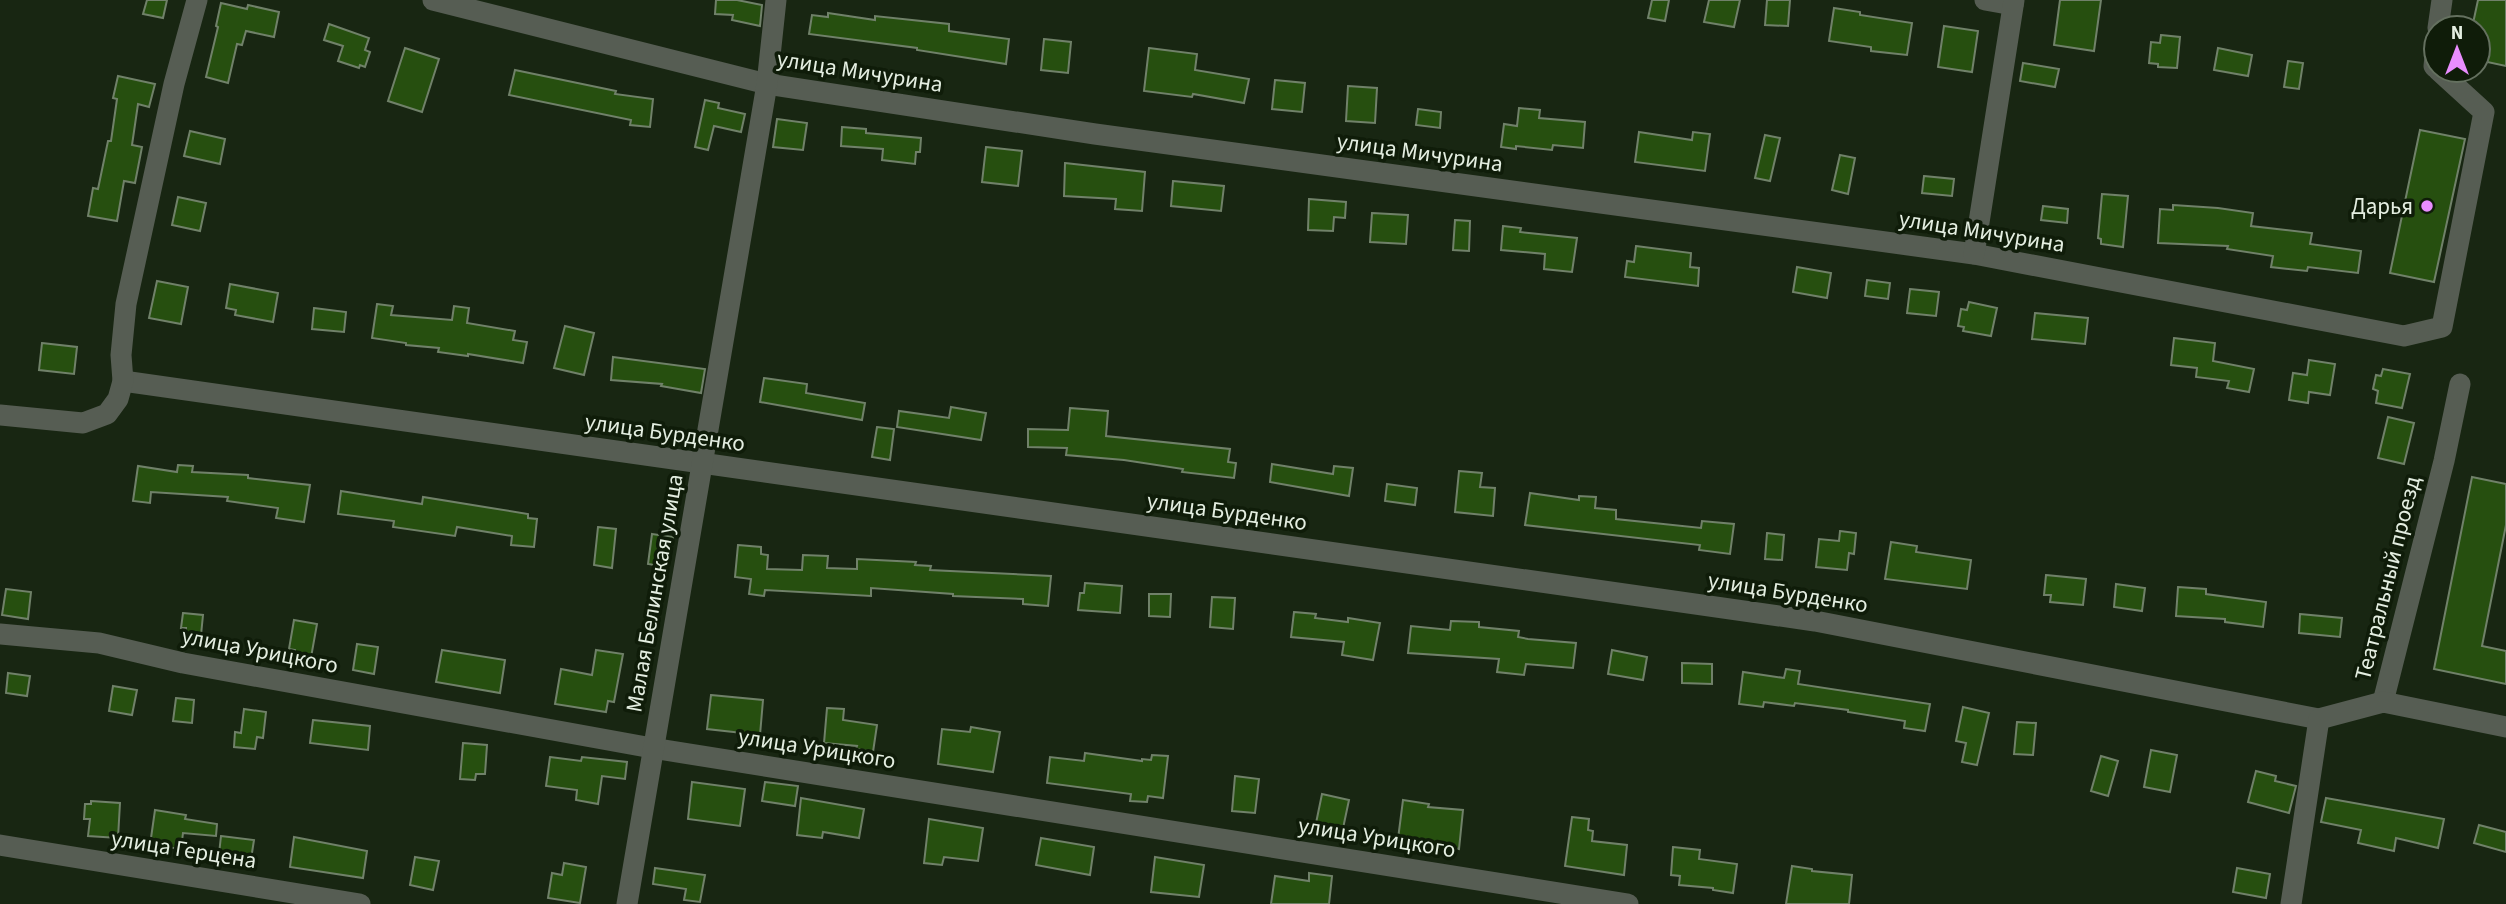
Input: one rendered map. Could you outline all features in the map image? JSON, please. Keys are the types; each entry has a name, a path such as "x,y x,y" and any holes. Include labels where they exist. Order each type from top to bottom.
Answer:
{"street":[{"path":"0,415 83,423 107,414 118,399 123,381 121,355 126,304 174,84 197,0"},
{"name":"улица Мичурина","path":"433,0 767,84 1094,134 1974,254 2404,336 2442,327 2484,112 2453,84"},
{"name":"Малая Белинская улица","path":"627,904 767,84 776,0"},
{"path":"1974,254 2014,2 1985,0"},
{"name":"улица Бурденко","path":"123,381 1815,621 2319,719"},
{"name":"Театральный проезд","path":"2319,719 2383,702 2444,461 2460,384"},
{"name":"улица Урицкого","path":"0,634 99,643 183,663 652,748 1504,894 1628,904"},
{"path":"2383,702 2506,727"},
{"path":"2291,904 2319,719"},
{"name":"улица Герцена","path":"0,845 360,904"}],"building":[{"path":"147,0 167,0 163,18 143,14"},
{"path":"716,0 737,0 762,5 760,26 732,20 733,15 715,14"},
{"path":"1652,0 1669,0 1665,21 1648,18"},
{"path":"1709,0 1740,0 1734,27 1704,22"},
{"path":"1767,0 1790,0 1788,26 1765,25"},
{"path":"2060,0 2101,0 2094,51 2054,45"},
{"path":"2478,0 2506,0 2506,66 2492,63 2492,14 2475,14"},
{"path":"221,3 247,9 248,5 279,12 274,37 246,31 242,45 237,44 228,83 206,77"},
{"path":"1834,8 1912,23 1907,55 1871,51 1871,47 1829,41"},
{"path":"828,13 875,20 875,16 949,24 949,31 1009,39 1006,64 917,48 809,34 812,15 828,17"},
{"path":"329,24 369,38 365,50 370,52 365,67 360,65 359,68 338,61 343,46 324,40"},
{"path":"1944,26 1978,31 1972,72 1938,67"},
{"path":"2161,35 2180,37 2177,68 2158,67 2158,64 2149,63 2151,42 2160,43"},
{"path":"1044,39 1071,42 1068,73 1041,70"},
{"path":"405,48 439,59 422,112 388,101"},
{"path":"1149,48 1197,54 1195,70 1249,79 1244,103 1193,94 1192,97 1144,91"},
{"path":"2218,48 2252,55 2248,76 2214,70"},
{"path":"2288,61 2303,63 2299,89 2284,87"},
{"path":"2023,63 2059,69 2055,87 2020,81"},
{"path":"515,70 616,91 615,94 653,99 650,127 630,125 631,120 509,95"},
{"path":"118,76 155,84 149,107 138,104 132,145 142,147 135,183 124,181 117,221 88,216 93,188 98,189 108,141 111,141 117,99 113,98"},
{"path":"1275,80 1305,83 1302,112 1272,109"},
{"path":"1348,86 1377,88 1375,123 1346,121"},
{"path":"705,100 719,103 718,108 745,114 741,132 714,126 708,150 695,147"},
{"path":"1519,108 1540,110 1539,118 1585,122 1583,148 1553,145 1552,150 1501,147 1504,124 1517,126"},
{"path":"1418,109 1441,112 1440,128 1416,125"},
{"path":"777,119 807,123 803,150 773,147"},
{"path":"842,127 866,129 866,133 921,138 920,152 916,152 915,164 882,160 883,149 841,146"},
{"name":"Дарья","path":"2420,130 2465,139 2434,282 2390,273"},
{"path":"190,131 225,139 220,164 184,156"},
{"path":"1639,132 1692,140 1693,132 1710,134 1705,171 1635,162"},
{"path":"1765,135 1780,138 1770,181 1755,178"},
{"path":"986,147 1022,151 1018,186 982,182"},
{"path":"1840,155 1855,158 1848,194 1832,190"},
{"path":"1065,163 1145,172 1142,211 1115,209 1116,199 1064,196"},
{"path":"1924,176 1954,179 1952,196 1922,193"},
{"path":"1173,181 1224,186 1221,211 1171,206"},
{"path":"2102,194 2128,196 2123,247 2101,244 2101,239 2098,238"},
{"path":"178,197 206,203 200,231 172,225"},
{"path":"1309,199 1346,202 1345,218 1334,217 1333,231 1308,230"},
{"path":"2173,205 2253,213 2251,226 2312,233 2310,244 2361,251 2358,273 2308,267 2307,271 2271,267 2273,256 2227,249 2228,246 2158,243 2160,209 2173,210"},
{"path":"2043,206 2068,209 2067,223 2041,220"},
{"path":"1372,213 1408,215 1406,244 1370,242"},
{"path":"1455,220 1470,221 1469,251 1453,250"},
{"path":"1503,226 1521,228 1520,232 1577,238 1572,272 1544,269 1545,254 1501,250"},
{"path":"1636,246 1691,253 1690,267 1699,268 1698,286 1625,277 1627,261 1634,262"},
{"path":"1797,267 1831,273 1827,298 1793,292"},
{"path":"1867,280 1890,283 1888,299 1865,296"},
{"path":"157,281 188,287 181,324 149,318"},
{"path":"230,284 278,293 273,322 235,315 236,310 226,308"},
{"path":"1910,289 1939,292 1936,316 1907,313"},
{"path":"1969,302 1997,308 1991,336 1963,331 1964,327 1958,326 1961,309 1967,310"},
{"path":"377,304 393,306 391,315 452,320 454,306 469,308 467,323 515,331 513,340 527,342 523,363 438,352 439,348 372,338"},
{"path":"314,308 346,312 344,332 312,329"},
{"path":"2035,313 2088,318 2085,344 2032,339"},
{"path":"565,326 594,333 584,375 554,368"},
{"path":"2174,338 2215,343 2213,361 2254,369 2249,392 2227,388 2229,381 2196,377 2197,368 2171,365"},
{"path":"42,343 77,347 74,374 39,370"},
{"path":"613,357 705,369 701,393 661,386 662,384 611,380"},
{"path":"2309,360 2335,364 2330,395 2309,392 2308,403 2289,400 2293,373 2307,375"},
{"path":"2383,369 2410,374 2402,408 2376,403 2378,391 2373,389 2376,375 2381,376"},
{"path":"764,378 807,384 806,393 865,403 862,420 760,402"},
{"path":"951,407 986,413 981,440 897,427 899,411 949,418"},
{"path":"1070,408 1108,411 1106,436 1230,449 1228,462 1236,463 1234,478 1182,472 1183,469 1124,460 1066,455 1067,448 1028,447 1028,429 1068,430"},
{"path":"2388,417 2414,423 2404,464 2378,458"},
{"path":"877,427 894,429 890,460 872,457"},
{"path":"1272,464 1333,474 1334,466 1353,468 1349,496 1270,482"},
{"path":"178,465 193,466 192,472 248,475 248,478 310,485 304,522 276,518 278,508 227,501 228,497 151,492 150,503 133,501 138,466 177,472"},
{"path":"1459,471 1482,473 1480,487 1495,488 1493,516 1455,512"},
{"path":"2472,477 2506,484 2506,525 2482,646 2506,651 2506,684 2434,669"},
{"path":"1387,484 1417,488 1415,505 1385,501"},
{"path":"341,491 422,504 423,497 528,514 528,518 537,519 534,547 511,545 512,536 457,527 455,536 393,527 394,521 338,514"},
{"path":"1530,493 1579,500 1579,496 1596,497 1595,508 1616,510 1616,519 1701,528 1702,521 1734,524 1730,554 1699,550 1700,545 1525,525"},
{"path":"598,527 616,529 612,568 594,565"},
{"path":"1840,531 1856,533 1854,554 1849,553 1847,570 1816,567 1819,539 1839,541"},
{"path":"1767,533 1784,535 1782,560 1765,559"},
{"path":"652,534 673,537 668,567 648,564"},
{"path":"1891,542 1917,546 1916,552 1971,560 1967,589 1885,579"},
{"path":"738,545 761,547 761,554 768,555 767,569 802,570 803,555 828,556 827,568 857,569 857,559 916,562 915,565 931,566 930,570 1051,576 1048,606 1023,604 1023,599 871,588 871,596 765,590 764,596 749,594 751,579 735,577"},
{"path":"2046,575 2086,579 2083,605 2050,602 2051,595 2044,595"},
{"path":"1085,583 1122,586 1120,613 1078,610 1080,593 1084,593"},
{"path":"2116,584 2145,588 2142,611 2114,607"},
{"path":"2178,587 2206,589 2206,594 2266,602 2263,627 2225,622 2225,619 2176,616"},
{"path":"6,589 31,592 28,619 2,615"},
{"path":"1149,594 1171,594 1170,617 1149,616"},
{"path":"1212,597 1235,598 1233,629 1210,627"},
{"path":"1294,612 1316,614 1315,618 1348,622 1348,618 1380,623 1373,660 1342,655 1344,642 1291,637"},
{"path":"183,613 203,615 200,645 185,644 186,628 181,628"},
{"path":"2300,614 2342,618 2340,637 2299,633"},
{"path":"294,620 317,624 310,663 294,661 295,650 289,649"},
{"path":"1451,621 1479,622 1479,627 1519,631 1518,637 1528,639 1576,643 1573,668 1526,664 1524,675 1497,672 1499,659 1408,653 1411,626 1450,630"},
{"path":"357,644 378,647 374,674 353,670"},
{"path":"442,650 505,660 500,693 436,682"},
{"path":"596,650 623,654 614,702 608,701 606,712 555,704 561,669 592,675"},
{"path":"1612,650 1647,657 1643,680 1608,674"},
{"path":"1682,663 1712,664 1712,684 1682,683"},
{"path":"1786,669 1800,671 1798,684 1930,704 1925,731 1904,728 1905,721 1848,710 1795,703 1794,706 1764,702 1763,707 1739,704 1743,672 1784,678"},
{"path":"8,673 30,676 27,696 6,693"},
{"path":"113,686 137,690 132,715 109,711"},
{"path":"711,695 763,700 760,735 707,729"},
{"path":"176,698 194,700 192,723 173,721"},
{"path":"1963,707 1989,713 1977,765 1962,762 1966,743 1956,741"},
{"path":"827,708 844,709 843,720 877,725 873,752 856,749 857,746 824,743"},
{"path":"244,709 266,712 263,738 257,737 255,749 234,747 235,732 241,733"},
{"path":"313,720 370,726 368,750 310,743"},
{"path":"2017,722 2036,723 2033,755 2014,754"},
{"path":"971,727 1000,732 993,772 938,764 942,729 970,732"},
{"path":"463,743 487,745 485,774 476,774 475,780 460,779"},
{"path":"2151,750 2177,755 2170,792 2144,787"},
{"path":"1085,753 1142,761 1151,760 1152,755 1168,756 1163,798 1148,796 1147,802 1130,801 1131,794 1047,783 1050,757 1084,761"},
{"path":"2101,756 2118,761 2108,796 2091,791"},
{"path":"550,757 627,762 625,779 602,776 598,804 576,800 577,790 546,786"},
{"path":"2256,771 2276,776 2275,781 2296,786 2289,813 2248,802"},
{"path":"1235,776 1259,779 1255,813 1232,811"},
{"path":"692,782 745,789 740,826 688,819"},
{"path":"765,782 798,786 795,806 762,801"},
{"path":"1322,794 1349,800 1342,833 1315,828"},
{"path":"801,798 864,809 859,838 823,832 822,838 797,835"},
{"path":"2326,798 2444,819 2438,848 2396,838 2394,851 2358,843 2361,830 2321,822"},
{"path":"1403,800 1429,804 1428,807 1463,810 1459,849 1398,839"},
{"path":"91,801 120,803 118,838 88,836 90,819 84,819 85,804 91,804"},
{"path":"155,810 186,815 185,819 217,824 216,836 183,833 181,849 150,845"},
{"path":"1572,817 1589,819 1588,830 1593,831 1592,841 1627,845 1624,875 1565,866"},
{"path":"929,819 983,828 978,861 944,857 942,865 924,863"},
{"path":"2479,825 2506,832 2506,852 2474,843"},
{"path":"221,836 254,840 251,859 219,854"},
{"path":"294,837 367,851 363,878 290,867"},
{"path":"1041,838 1094,847 1090,875 1036,865"},
{"path":"1673,847 1700,850 1699,859 1737,864 1733,893 1679,885 1680,876 1671,875"},
{"path":"415,857 439,861 433,890 410,885"},
{"path":"1155,857 1204,865 1199,897 1151,892"},
{"path":"564,863 586,867 580,903 548,898 552,873 562,875"},
{"path":"1792,866 1852,875 1849,904 1786,904"},
{"path":"655,868 705,875 700,902 684,900 686,889 653,884"},
{"path":"2237,868 2270,874 2266,898 2233,892"},
{"path":"1309,873 1332,876 1329,904 1271,904 1275,876 1309,881"}],"place":[{"name":"Дарья","path":"2427,206"}]}
